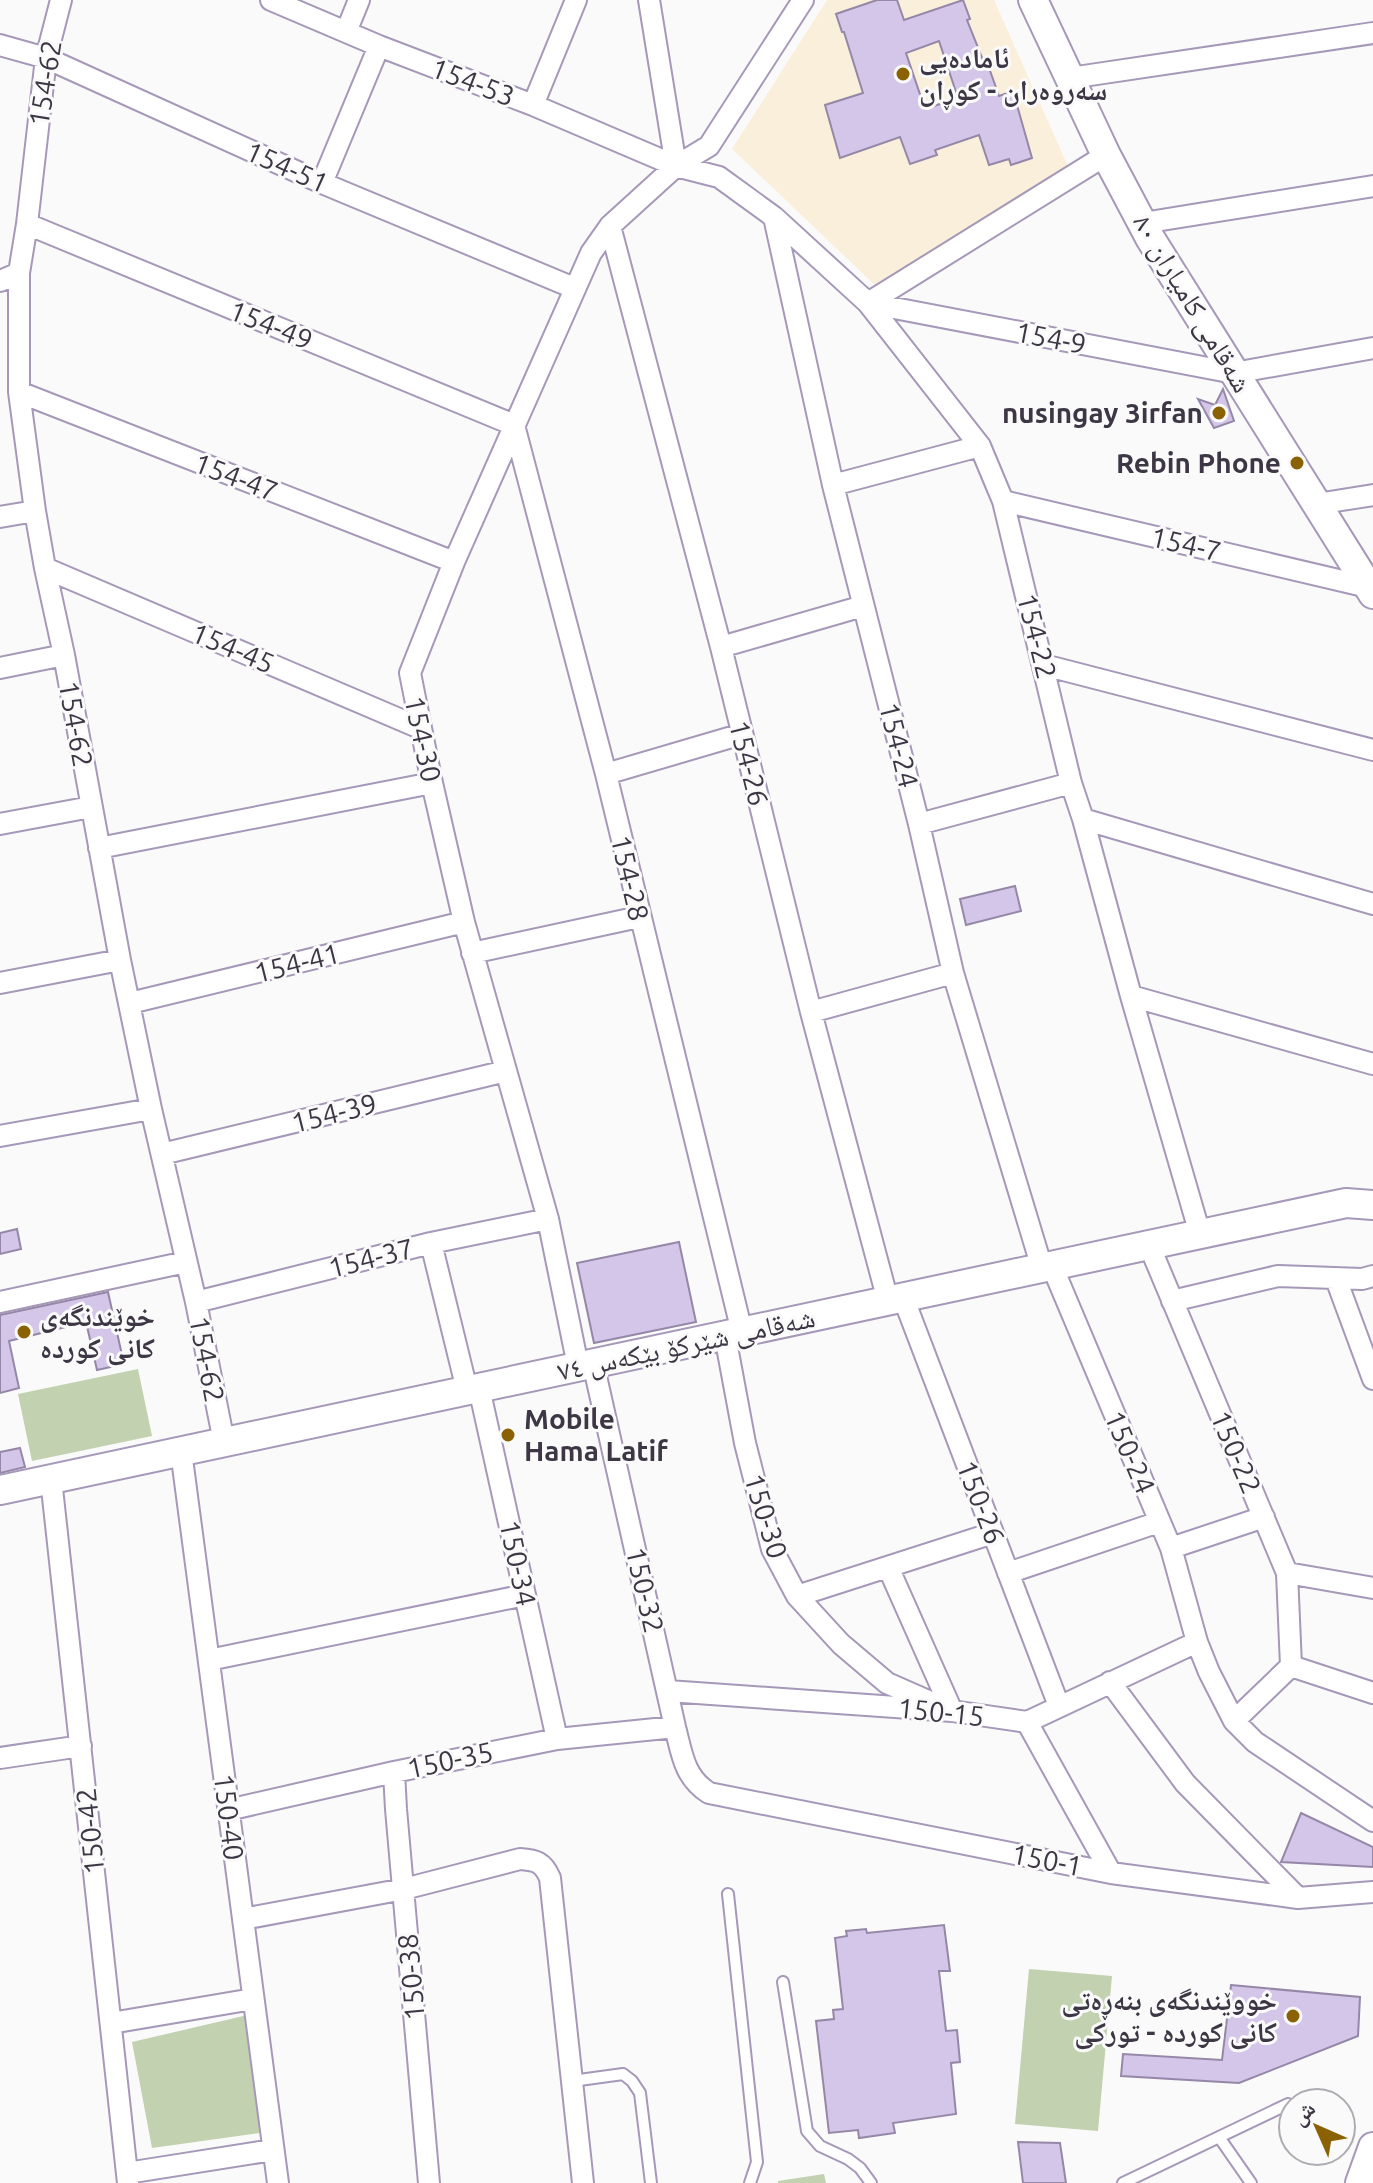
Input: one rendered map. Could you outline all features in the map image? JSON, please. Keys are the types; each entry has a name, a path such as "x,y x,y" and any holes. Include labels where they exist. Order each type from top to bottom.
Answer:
{"street":[{"name":"154-62","path":"61,0 46,58 27,224 9,277 19,392 45,568 120,960 224,1442"},
{"name":"154-53","path":"271,0 676,166"},
{"path":"346,32 359,0"},
{"path":"533,105 576,0"},
{"path":"649,0 676,166"},
{"name":"154-30","path":"585,1365 548,1219 464,922 410,673 454,562 591,253 610,226 676,166 709,146 803,0"},
{"name":"شەقامی کامیاران ٨٠","path":"1033,0 1106,155 1150,238 1371,591"},
{"path":"1070,78 1373,33"},
{"name":"154-51","path":"0,45 46,58 322,183 574,288"},
{"path":"322,183 379,46"},
{"path":"868,303 1106,155"},
{"name":"154-22","path":"676,166 719,177 774,217 868,303 980,446 1003,501 1071,783 1200,1234"},
{"path":"1143,223 1373,186"},
{"name":"154-24","path":"774,217 833,485 919,824 953,973 1047,1267"},
{"name":"154-49","path":"27,224 514,425"},
{"name":"154-26","path":"610,226 721,647 811,1012 895,1299"},
{"name":"154-9","path":"868,303 1234,373"},
{"path":"1234,373 1373,348"},
{"name":"154-47","path":"19,392 454,562"},
{"name":"154-28","path":"514,425 606,774 734,1334"},
{"path":"833,485 980,446"},
{"path":"1317,504 1373,495"},
{"name":"154-7","path":"1003,501 1371,591"},
{"path":"0,517 35,511"},
{"name":"154-45","path":"45,568 420,728"},
{"path":"721,647 863,606"},
{"path":"0,668 64,655"},
{"path":"1044,665 1373,750"},
{"path":"392,716 410,673"},
{"path":"606,774 742,734"},
{"path":"99,848 432,783"},
{"path":"919,824 1071,783"},
{"path":"0,824 91,807"},
{"path":"1083,819 1373,904"},
{"path":"472,953 639,917"},
{"name":"154-41","path":"130,1003 464,922"},
{"path":"0,983 120,960"},
{"path":"811,1012 953,973"},
{"path":"1131,996 1373,1064"},
{"name":"154-39","path":"162,1154 506,1071"},
{"path":"0,1136 151,1109"},
{"name":"شەقامی شێرکۆ بێکەس ٧٤","path":"0,1490 1346,1203 1373,1205"},
{"name":"154-37","path":"196,1302 431,1243 548,1219"},
{"name":"150-34","path":"431,1243 473,1389 525,1595 557,1739"},
{"name":"150-22","path":"1149,1245 1287,1573 1291,1666"},
{"path":"0,1302 186,1262"},
{"name":"150-24","path":"1047,1267 1171,1548 1197,1642 1234,1721"},
{"path":"1172,1301 1278,1276 1336,1279 1373,1276"},
{"path":"1336,1279 1373,1379"},
{"name":"150-26","path":"895,1299 993,1533 1059,1706"},
{"name":"150-30","path":"734,1334 745,1443 772,1549 797,1596 841,1644 887,1683 952,1711"},
{"name":"150-32","path":"585,1365 687,1770 693,1780 709,1793 724,1796"},
{"name":"150-40","path":"181,1451 278,2183"},
{"name":"150-42","path":"51,1479 128,2178"},
{"path":"1171,1548 1264,1517"},
{"path":"1008,1573 1159,1522"},
{"path":"797,1596 993,1533"},
{"path":"888,1567 952,1711"},
{"path":"1287,1573 1373,1588"},
{"path":"209,1660 525,1595"},
{"path":"1111,1873 1027,1722 1197,1642"},
{"path":"1373,1693 1291,1666 1234,1721 1255,1742 1373,1821"},
{"path":"1110,1682 1185,1783 1298,1898"},
{"name":"150-15","path":"668,1691 952,1711 1027,1722"},
{"name":"150-35","path":"228,1810 557,1739 675,1727"},
{"path":"0,1758 81,1746"},
{"name":"150-38","path":"394,1772 429,2183"},
{"name":"150-1","path":"724,1796 1111,1873 1298,1898 1373,1892"},
{"path":"243,1919 404,1889 520,1859 541,1863 550,1878 583,2183"},
{"path":"111,2023 253,1999"},
{"path":"1362,2180 1373,2147"},
{"path":"128,2178 273,2150"}],"lane":[{"path":"728,1894 757,2162 750,2183"},
{"path":"783,1982 807,2131 820,2146 860,2168 871,2183"},
{"path":"572,2081 623,2074 632,2081 640,2093 651,2183"},
{"path":"1123,2183 1277,2109"},
{"path":"1219,2137 1251,2183"}],"shaded area":[{"name":"ئامادەیی سەروەران - کوڕان","path":"827,0 994,0 1070,171 879,289 732,149"}],"green space":[{"path":"138,1369 152,1436 32,1461 18,1394"},
{"path":"1029,1969 1112,1976 1098,2131 1015,2124"},
{"path":"252,2014 267,2132 152,2148 132,2042"},
{"path":"824,2174 826,2183 778,2183 778,2181"}],"building":[{"path":"877,0 897,0 904,20 963,0 970,19 967,20 999,96 1013,91 1032,158 1011,165 1009,159 989,165 979,135 935,150 937,155 910,164 900,137 840,158 825,105 863,93 836,14","holes":["939,41 958,98 925,109 906,53"]},
{"name":"nusingay 3irfan","path":"1223,389 1234,421 1214,428 1198,399 1215,405"},
{"path":"1015,886 1021,911 966,925 960,899"},
{"path":"17,1229 21,1249 0,1254 0,1233"},
{"path":"679,1242 696,1322 594,1343 577,1263"},
{"name":"خوێندنگەی کانی کوردە","path":"108,1292 124,1364 97,1370 86,1322 9,1341 19,1388 0,1393 0,1315"},
{"path":"20,1448 25,1467 0,1473 0,1452"},
{"path":"1301,1813 1373,1847 1373,1867 1281,1862"},
{"path":"944,1925 950,1971 939,1971 946,2031 957,2030 960,2062 951,2063 956,2114 893,2123 895,2133 859,2138 858,2130 829,2133 816,2021 834,2019 833,2010 843,2009 835,1938 847,1936 846,1931 866,1929 867,1933"},
{"name":"خووێندنگەی بنەڕەتی کانی کوردە - تورکی","path":"1231,1985 1360,1997 1358,2036 1239,2083 1121,2076 1123,2054 1222,2060"},
{"path":"1018,2142 1060,2143 1066,2183 1023,2183"}],"place":[{"name":"ئامادەیی سەروەران - کوڕان","path":"903,74"},
{"name":"nusingay 3irfan","path":"1219,413"},
{"name":"Rebin Phone","path":"1297,463"},
{"name":"خوێندنگەی کانی کوردە","path":"24,1332"},
{"name":"Mobile Hama Latif","path":"508,1435"},
{"name":"خووێندنگەی بنەڕەتی کانی کوردە - تورکی","path":"1293,2016"}]}
